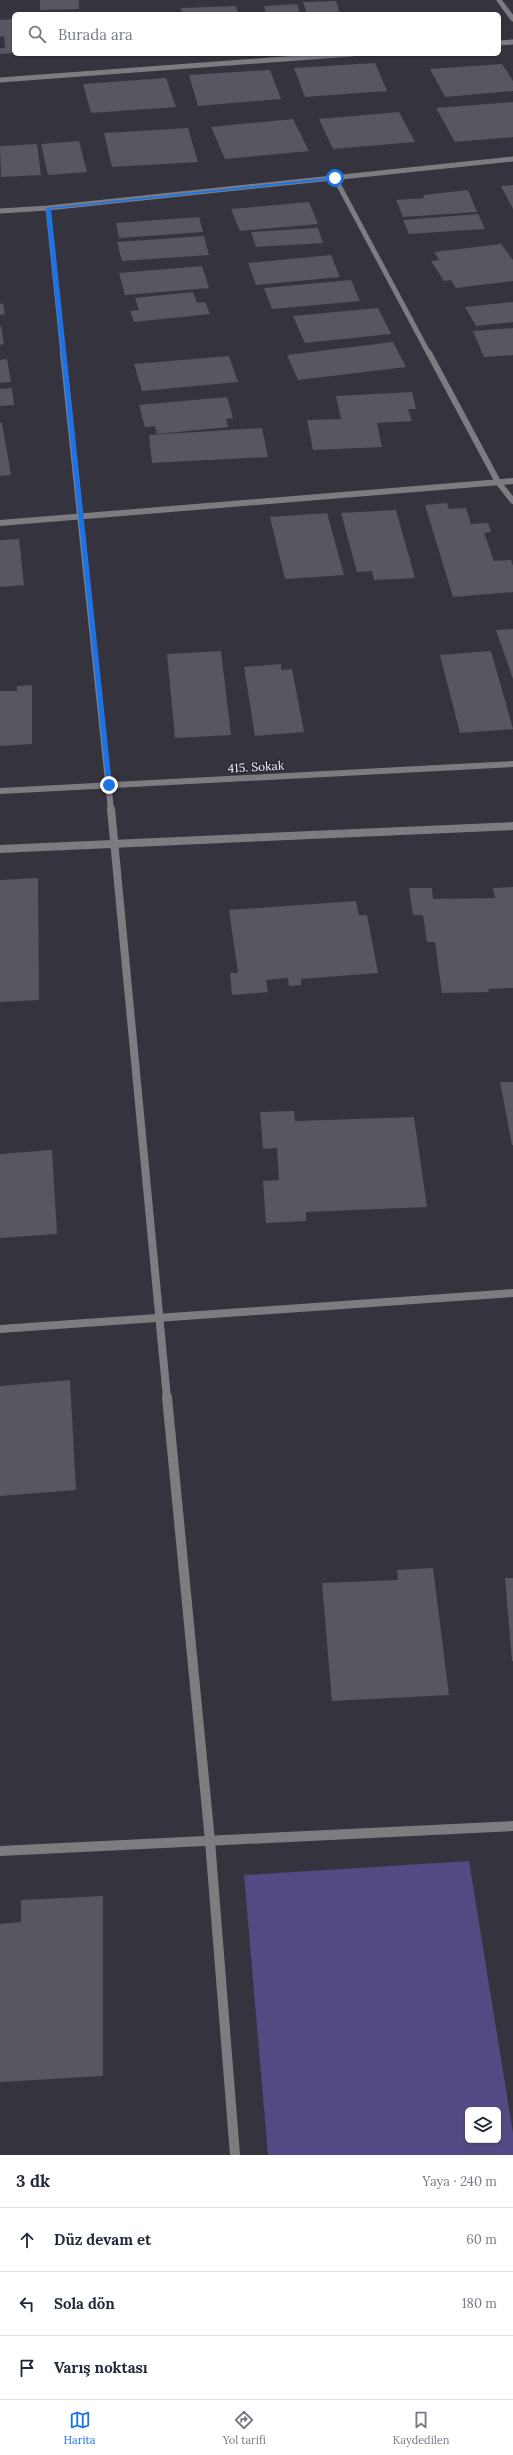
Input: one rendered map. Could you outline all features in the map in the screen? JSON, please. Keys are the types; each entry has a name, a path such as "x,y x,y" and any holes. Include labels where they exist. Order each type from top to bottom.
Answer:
{"street":[{"path":"499,0 513,19"},
{"path":"501,43 513,42"},
{"path":"0,80 325,56"},
{"path":"0,211 48,208 513,159"},
{"path":"335,178 498,482 513,501"},
{"path":"48,208 109,785 113,844 210,1841 235,2155"},
{"path":"0,523 513,481"},
{"name":"415. Sokak","path":"0,791 513,764"},
{"path":"0,849 513,826"},
{"path":"0,1329 513,1293"},
{"path":"0,1851 513,1826"}],"shaded area":[{"path":"469,1861 513,2133 513,2155 268,2155 244,1875"}],"building":[{"path":"40,0 79,0 79,9 40,10"},
{"path":"336,1 339,12 306,12 303,2"},
{"path":"297,4 299,12 266,12 264,6"},
{"path":"236,6 238,12 182,12 181,8"},
{"path":"12,19 12,53 0,54 0,48 5,48 4,36 0,37 0,20"},
{"path":"375,63 387,91 305,97 294,68"},
{"path":"502,64 513,81 513,91 445,97 430,69"},
{"path":"270,70 281,99 198,106 189,75"},
{"path":"166,78 176,107 91,113 83,84"},
{"path":"513,102 513,137 455,142 436,108"},
{"path":"399,112 415,142 333,149 319,119"},
{"path":"293,119 309,151 225,159 211,127"},
{"path":"188,128 198,162 112,167 104,133"},
{"path":"79,141 87,172 48,175 41,144"},
{"path":"37,144 41,175 1,177 0,146"},
{"path":"513,185 513,209 501,186"},
{"path":"468,190 477,212 403,217 396,200 424,198 423,195"},
{"path":"309,202 318,224 240,231 231,209"},
{"path":"478,214 485,229 409,234 403,220"},
{"path":"199,217 203,232 119,238 116,223"},
{"path":"318,228 323,243 256,247 251,232"},
{"path":"204,236 209,255 122,261 117,242"},
{"path":"501,244 513,260 513,281 456,288 451,280 444,281 431,261 439,260 434,252"},
{"path":"331,255 340,277 256,285 248,263"},
{"path":"202,266 209,288 125,295 119,273"},
{"path":"351,280 360,301 272,309 264,288"},
{"path":"193,292 197,303 205,302 210,314 134,322 130,311 139,310 135,298"},
{"path":"513,302 513,322 476,326 465,307"},
{"path":"3,303 5,314 0,315 0,304"},
{"path":"378,308 391,334 305,343 293,316"},
{"path":"0,326 4,344 0,345"},
{"path":"513,328 513,355 484,357 473,331"},
{"path":"393,342 406,367 298,380 287,355"},
{"path":"229,356 238,382 142,391 134,364"},
{"path":"7,359 11,382 0,383 0,360"},
{"path":"12,388 14,405 0,406 0,389"},
{"path":"412,392 416,409 408,409 412,421 377,423 382,447 313,450 307,420 341,419 336,396"},
{"path":"227,397 233,418 226,419 228,427 157,434 155,426 145,427 139,405"},
{"path":"0,423 2,423 11,475 0,476"},
{"path":"262,428 268,457 152,463 149,435"},
{"path":"447,503 449,509 466,508 471,524 488,523 491,532 484,533 494,561 511,560 513,566 513,592 453,597 425,505"},
{"path":"396,510 415,578 374,580 372,571 357,572 341,513"},
{"path":"327,513 344,575 285,579 270,517"},
{"path":"19,539 24,585 0,587 0,540"},
{"path":"513,629 513,679 496,630"},
{"path":"221,651 231,735 175,738 167,654"},
{"path":"491,651 513,729 460,733 440,655"},
{"path":"281,664 281,670 292,669 304,732 255,736 244,667"},
{"path":"32,685 32,744 0,746 0,691 17,691 17,686"},
{"path":"38,878 39,1000 0,1002 0,880"},
{"path":"513,887 513,988 488,989 489,992 442,993 435,942 427,942 423,915 413,915 409,888 432,888 433,899 495,898 493,888"},
{"path":"356,901 359,915 367,915 378,973 301,979 301,985 289,986 288,978 266,980 268,992 232,995 230,973 238,973 229,910"},
{"path":"500,1082 513,1082 513,1145 512,1145"},
{"path":"294,1111 295,1121 414,1117 427,1207 306,1212 306,1221 266,1223 263,1181 279,1180 277,1148 263,1149 260,1112"},
{"path":"52,1150 57,1234 0,1238 0,1154"},
{"path":"70,1380 76,1490 0,1496 0,1386"},
{"path":"433,1568 449,1695 332,1701 322,1583 398,1580 397,1570"},
{"path":"505,1578 513,1578 513,1661 512,1661"},
{"path":"103,1896 103,2076 0,2082 0,1924 21,1922 21,1900"}],"route":[{"path":"109,785 48,208 335,178"}]}
